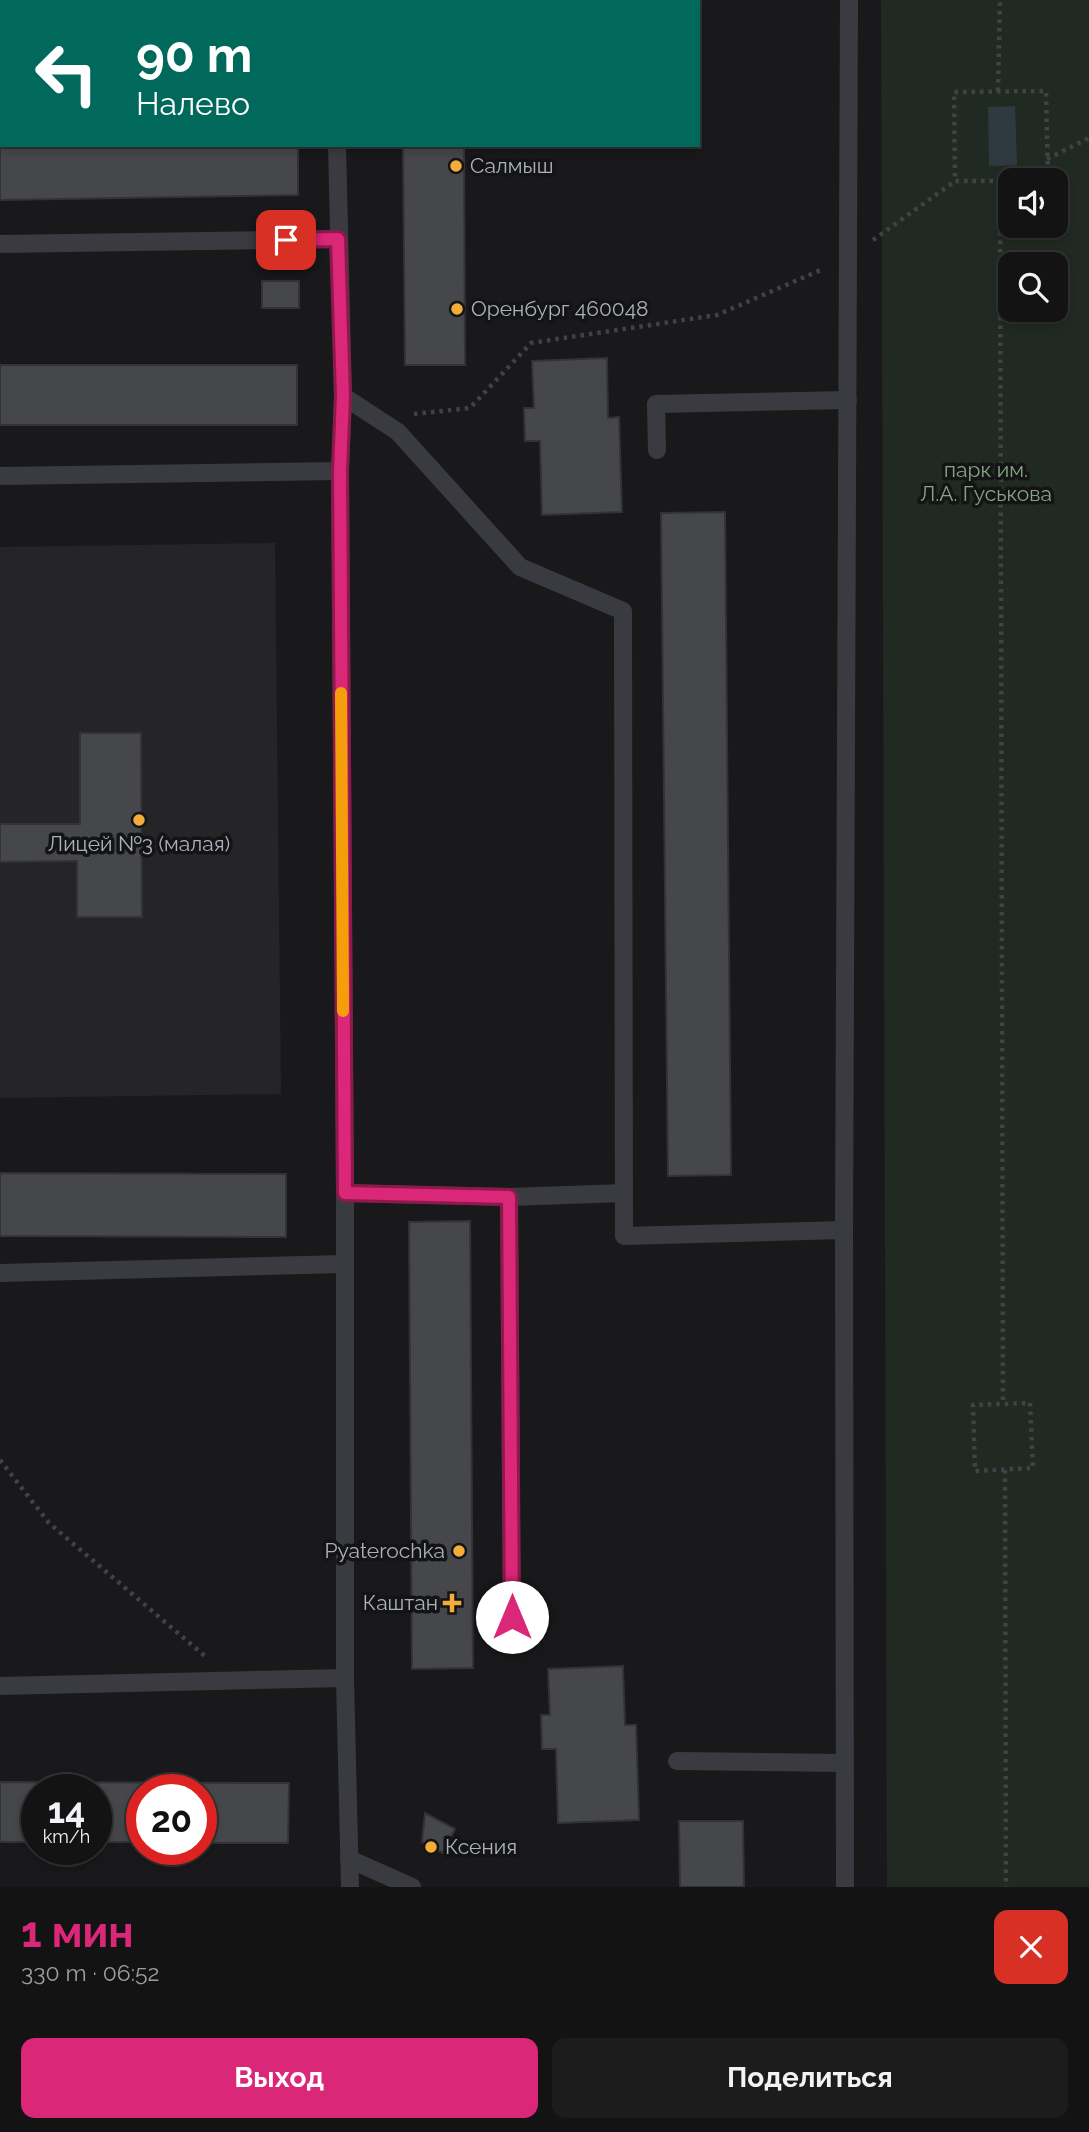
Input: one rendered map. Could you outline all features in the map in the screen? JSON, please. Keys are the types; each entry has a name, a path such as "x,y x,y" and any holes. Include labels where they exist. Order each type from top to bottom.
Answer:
{"lane":[{"path":"845,1887 844,1230 849,0"},
{"path":"337,147 343,396 340,471 345,1678 350,1887"},
{"path":"0,244 338,239"},
{"path":"343,396 398,432 520,567 623,611 624,1236 844,1230"},
{"path":"657,450 656,404 848,400"},
{"path":"0,476 340,471"},
{"path":"345,1193 509,1197 624,1193"},
{"path":"509,1197 512,1645"},
{"path":"0,1273 344,1264"},
{"path":"0,1686 345,1678"},
{"path":"677,1761 844,1763"},
{"path":"349,1859 412,1887"}],"path":[{"path":"998,91 1000,0"},
{"path":"955,181 954,92 1046,91 1047,168"},
{"path":"1047,159 1089,138"},
{"path":"406,415 470,408 531,343 718,315 848,257 955,181 998,181"},
{"path":"1000,238 1003,1404"},
{"path":"1030,1403 1032,1468 975,1471 973,1405 1003,1404 1030,1403"},
{"path":"0,1460 49,1523 235,1681"},
{"path":"1005,1470 1006,1887"}],"shaded area":[{"path":"1015,106 1017,165 989,166 988,107"},
{"name":"Лицей №3 (малая)","path":"275,543 281,1094 0,1098 0,547"}],"green space":[{"name":"парк им. Л.А. Гуськова","path":"881,0 1089,0 1089,1887 887,1887"}],"building":[{"path":"0,147 298,147 298,195 0,200"},
{"path":"403,147 464,147 465,365 405,365"},
{"path":"262,281 299,281 299,308 262,308"},
{"path":"607,358 608,418 619,417 622,512 542,515 540,441 525,441 524,408 534,408 532,361"},
{"path":"0,365 297,365 297,425 0,425"},
{"path":"725,512 731,1175 668,1176 661,513"},
{"path":"80,733 141,733 142,917 77,917 77,861 0,862 0,824 80,824"},
{"path":"0,1173 286,1174 286,1237 0,1236"},
{"path":"470,1221 473,1668 412,1669 409,1222"},
{"path":"623,1666 625,1725 636,1725 639,1820 558,1823 556,1749 542,1749 541,1715 550,1715 548,1669"},
{"path":"0,1782 21,1782 21,1842 0,1842"},
{"path":"112,1782 126,1782 126,1842 112,1842"},
{"path":"217,1783 289,1783 288,1843 217,1843"},
{"path":"425,1813 455,1829 443,1853 422,1842"},
{"path":"679,1821 743,1821 744,1887 680,1887"}],"slow traffic":[{"path":"341,693 343,1011"}],"place":[{"name":"Салмыш","path":"456,166"},
{"name":"Оренбург 460048","path":"457,309"},
{"name":"Лицей №3 (малая)","path":"139,820"},
{"name":"Pyaterochka","path":"459,1551"},
{"name":"Каштан","path":"452,1603"},
{"name":"Ксения","path":"431,1847"}],"route":[{"path":"286,240 338,239 343,396 340,471 345,1193 509,1197 512,1617"}]}
